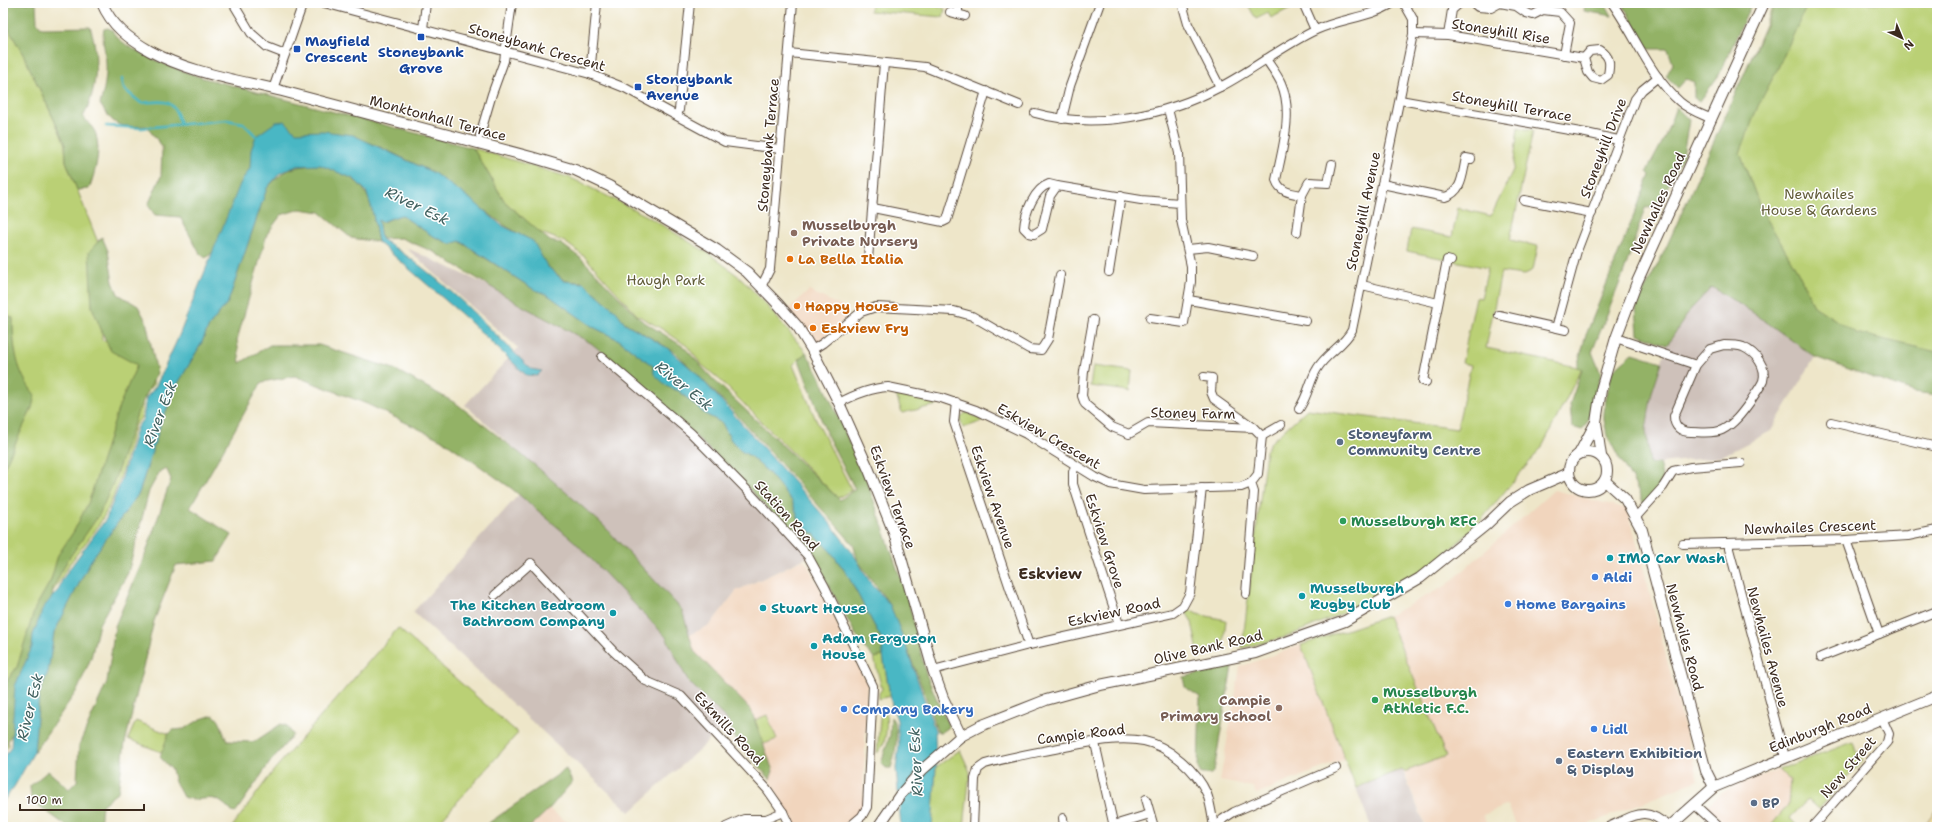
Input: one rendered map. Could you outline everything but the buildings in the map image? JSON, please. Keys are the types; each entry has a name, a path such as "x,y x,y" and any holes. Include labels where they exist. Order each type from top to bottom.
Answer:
{"main road":[{"name":"Monktonhall Terrace","path":"102,3 107,16 119,30 150,51 201,70 575,170 646,207 717,250 747,272 761,287"},
{"name":"Newhailes Road","path":"1714,787 1706,772 1663,610 1648,547 1636,517 1625,499 1605,481 1608,468 1601,456 1596,422 1601,390 1616,338 1637,282 1764,3"},
{"name":"Eskview Terrace","path":"761,287 788,315 812,350 839,403 867,464 894,533 933,670 943,698 961,736"},
{"name":"Newhailes Road","path":"1569,473 1571,462 1579,454 1596,422"},
{"path":"1579,454 1590,452 1601,456"},
{"path":"1569,473 1574,484 1586,490 1597,488 1605,481"},
{"name":"Olive Bank Road","path":"878,827 890,809 918,774 961,736 995,719 1046,700 1100,685 1255,653 1345,621 1420,578 1488,524 1510,502 1529,490 1569,473"},
{"name":"Edinburgh Road","path":"1669,827 1714,787 1937,696"}],"street":[{"path":"233,3 251,33 268,47 285,54"},
{"path":"273,89 303,3"},
{"name":"Stoneybank Crescent","path":"324,3 506,50 590,74 625,88 725,142 780,149"},
{"path":"423,29 426,3"},
{"path":"480,135 492,94 504,61 512,3"},
{"path":"590,74 597,3"},
{"path":"677,115 679,110 690,3"},
{"name":"Stoneybank Terrace","path":"761,287 770,269 793,3"},
{"path":"957,14 958,3"},
{"path":"1062,119 1070,86 1100,3"},
{"path":"1182,3 1188,24 1220,87"},
{"path":"1303,3 1315,30"},
{"path":"1034,114 1062,119 1084,120 1124,117 1168,109 1192,101 1220,87 1315,30 1334,22 1376,12 1393,3"},
{"name":"Stoneyhill Avenue","path":"1298,409 1307,398 1316,370 1326,356 1348,338 1352,330 1413,34 1413,19 1404,3"},
{"path":"1448,34 1452,10 1460,3"},
{"path":"1473,3 1478,7 1491,8 1500,3 1516,6 1526,14 1533,15 1543,10 1560,12 1570,23 1564,55"},
{"path":"1612,3 1658,77 1681,103 1698,113 1712,118"},
{"name":"Stoneyhill Rise","path":"1413,34 1448,34 1584,58"},
{"path":"789,53 925,67 1019,105"},
{"path":"1266,59 1281,82 1286,96 1287,113 1276,180 1278,187 1283,190 1302,195"},
{"path":"868,260 884,63"},
{"name":"Stoneyhill Drive","path":"1556,328 1578,251 1618,140 1635,99 1642,90 1658,77"},
{"path":"873,208 943,222 947,220 986,91"},
{"name":"Stoneyhill Terrace","path":"1400,100 1618,140"},
{"path":"1150,318 1184,323 1191,266 1181,220 1181,173 1179,153 1168,109"},
{"path":"1382,184 1445,197 1452,195 1458,190 1466,158 1472,160"},
{"path":"1297,232 1302,195 1309,182 1328,183 1332,164"},
{"path":"1057,186 1050,196 1042,230 1034,234 1029,233 1024,228 1025,219 1032,201 1042,186 1049,184 1141,200 1180,203"},
{"path":"1109,272 1121,196"},
{"name":"Stoneyhill Drive","path":"1524,200 1592,213"},
{"path":"1188,249 1208,247 1253,256"},
{"path":"1426,382 1422,381 1438,303 1447,260 1451,261"},
{"path":"812,350 823,343 861,312 876,307 954,311 966,315 1029,349 1040,350 1048,339 1060,275"},
{"path":"1362,285 1438,303"},
{"path":"1188,300 1306,321"},
{"path":"1498,315 1566,330"},
{"name":"Stoney Farm","path":"1093,320 1084,371 1082,396 1085,404 1112,427 1129,434 1148,424 1254,428 1262,436"},
{"path":"1616,338 1696,365"},
{"path":"1724,345 1742,346 1751,352 1763,366 1764,374 1762,383 1733,423 1720,431 1684,432 1674,422 1677,406 1696,365 1710,349 1724,345"},
{"name":"Station Road","path":"602,357 691,433 750,492 808,556 825,587 873,686 867,807 862,816 849,827"},
{"path":"1204,377 1212,378 1211,392 1214,399 1254,428"},
{"name":"Eskview Crescent","path":"839,403 866,391 888,387 956,402 1026,434 1075,466 1105,482 1127,488 1144,490 1241,487 1251,483"},
{"name":"Eskview Avenue","path":"956,402 954,422 1029,645"},
{"path":"1831,422 1937,447"},
{"path":"1246,594 1254,492 1251,483 1258,474 1262,436 1281,425"},
{"path":"1636,517 1663,487 1673,471 1691,467 1741,462"},
{"name":"Eskview Grove","path":"1075,466 1073,472 1073,484 1119,624"},
{"name":"Eskview Road","path":"933,670 1029,645 1173,613 1183,606 1190,594 1202,488"},
{"name":"Newhailes Crescent","path":"1683,544 1846,540 1908,536 1937,530"},
{"path":"1846,540 1879,634"},
{"name":"Newhailes Avenue","path":"1729,543 1729,549 1785,757"},
{"name":"Eskmills Road","path":"495,595 531,562 613,651 646,681 681,696 758,778 783,812 790,827"},
{"path":"1821,657 1937,611"},
{"name":"New Street","path":"1812,827 1888,742 1889,734 1882,718"},
{"name":"Campie Road","path":"973,827 974,778 978,769 985,764 1094,742 1123,739 1144,741 1162,748 1179,760 1202,785 1211,808 1215,827"},
{"path":"1094,742 1114,826 1150,814"},
{"path":"1215,827 1223,819 1234,812 1336,768"},
{"path":"1146,799 1154,827"},
{"path":"1694,804 1719,827"},
{"path":"726,827 744,819 766,819 783,812"},
{"path":"1608,827 1642,813 1649,813 1656,816 1669,827"},
{"path":"1063,818 1064,827"}],"shaded area":[{"path":"405,247 489,286 591,343 632,376 735,474 812,555 736,591 710,625 689,635 665,604 736,716 630,812 413,612 540,471 465,405 518,348"},
{"path":"1712,287 1758,316 1815,357 1771,431 1720,457 1650,464 1646,430 1652,392 1667,345 1691,309"},
{"path":"809,291 843,307 846,310 847,317 825,337 813,344 788,309"},
{"path":"1554,490 1628,509 1698,780 1582,827 1517,827 1508,805 1483,815 1488,827 1426,827 1404,772 1446,756 1388,616 1447,585"},
{"path":"803,560 808,565 867,684 863,805 860,811 841,827 793,827 770,779 773,771 751,710 694,651 689,635 710,625 736,591"},
{"name":"Campie Primary School","path":"1301,645 1345,759 1256,794 1253,787 1220,781 1240,667"},
{"path":"1402,769 1424,823 1416,827 1371,827 1356,788"},
{"path":"1778,770 1790,780 1788,805 1770,827 1729,827 1707,806 1719,795 1739,784"},
{"path":"549,809 574,827 530,827"}],"green space":[{"path":"3,3 36,3 37,22 42,28 90,27 95,49 96,73 88,107 83,117 93,128 95,133 98,155 89,189 77,190 66,161 65,144 24,56 5,23 3,18"},
{"path":"873,3 933,3 945,9 943,17 870,11"},
{"path":"1247,3 1293,3 1294,6 1271,18 1268,13 1256,19"},
{"path":"1585,3 1605,3 1612,16 1584,11"},
{"path":"1622,3 1752,3 1719,75 1700,101 1694,98 1694,82 1686,79 1678,88 1666,76 1673,64 1668,49 1648,49"},
{"name":"Newhailes House & Gardens","path":"1774,3 1937,3 1937,360 1820,332 1664,264"},
{"path":"1776,3 1808,3 1778,68 1758,106 1740,153 1761,209 1798,272 1814,306 1856,333 1937,352 1937,395 1913,392 1815,357 1758,316 1712,287 1691,309 1667,345 1638,334 1636,307 1665,250"},
{"path":"3,18 24,56 65,144 66,161 99,245 102,340 132,352 152,378 154,384 143,397 141,418 135,425 122,473 109,507 50,595 10,725 8,746 3,754"},
{"path":"108,28 112,30 117,38 139,52 167,65 203,78 473,148 505,202 550,241 560,243 582,259 641,320 684,347 712,378 840,500 855,489 827,435 799,360 806,352 821,379 867,481 908,600 926,674 949,727 941,733 937,731 925,695 890,605 858,561 853,544 735,413 675,352 622,321 583,282 565,281 546,265 533,242 504,225 434,173 376,145 298,139 223,243 206,258 200,254 180,217 155,215 148,205 161,176 162,146 146,126 123,126 118,124 110,117 100,104 106,73 103,33 104,29"},
{"path":"1676,107 1689,120 1683,155 1658,207 1645,208 1624,272 1592,352 1601,374 1590,417 1582,430 1572,427 1570,404 1582,369 1577,367 1586,335 1650,175 1647,172 1648,169 1665,137"},
{"path":"1518,127 1533,131 1510,240 1538,246 1533,270 1523,275 1501,272 1486,348 1582,368 1542,447 1476,526 1436,562 1389,592 1334,617 1286,637 1242,648 1266,451 1270,443 1307,409 1457,429 1471,365 1462,363 1476,297 1481,298 1488,268 1407,251 1411,229 1452,237 1458,208 1491,216 1513,170"},
{"name":"Haugh Park","path":"473,148 571,178 647,216 711,255 742,279 806,352 793,365 816,420 852,490 838,498 719,379 701,364 687,346 662,329 637,315 585,257 565,242 539,232 505,202"},
{"path":"320,165 346,175 361,186 372,208 378,242 351,238 320,212 300,209 281,215 267,234 237,340 240,363 270,345 319,345 394,369 457,404 536,466 602,524 682,610 694,651 751,710 773,771 770,779 737,742 729,722 688,681 666,637 574,541 511,488 444,441 367,404 295,376 262,382 190,508 232,535 216,561 176,565 154,621 125,743 118,792 102,805 100,827 68,827 31,800 30,786 48,771 69,789 77,781 79,745 107,682 115,626 146,553 171,479 166,468 160,471 149,491 128,573 99,624 91,658 78,689 34,752 39,695 48,672 54,633 91,560 139,493 161,423 176,387 201,344 209,326 228,302 267,188 290,169 303,166"},
{"path":"401,215 431,235 450,244 459,241 533,289 548,295 593,327 619,340 653,366 668,387 679,391 705,414 722,423 731,440 741,451 750,456 769,473 792,501 801,525 814,534 831,552 847,574 882,640 883,656 874,658 861,644 812,555 735,474 632,376 591,343 517,303 434,252 401,238 381,239 378,220 382,222"},
{"path":"102,237 108,251 113,282 118,294 138,306 146,321 157,373 138,411 114,481 99,515 67,561 53,588 52,599 23,713 3,750 3,686 17,667 35,608 51,580 58,555 74,531 89,501 119,406 137,365 111,351 92,307 89,252"},
{"path":"7,315 13,318 15,349 20,368 35,395 32,408 3,470 3,366 8,351"},
{"path":"1633,353 1662,362 1652,392 1646,430 1650,464 1659,463 1664,484 1644,505 1640,494 1610,441 1604,419 1612,371"},
{"path":"1093,366 1132,371 1130,391 1090,386"},
{"path":"896,395 933,402 938,405 902,413"},
{"path":"965,413 969,413 983,421 963,428 960,418"},
{"path":"1188,609 1197,614 1226,620 1223,646 1198,652 1192,622 1186,612"},
{"name":"Musselburgh Athletic F.C.","path":"1388,616 1446,756 1404,772 1402,769 1356,788 1301,645"},
{"path":"398,628 518,733 435,827 232,827 274,770"},
{"path":"883,656 890,696 879,699 879,693 882,689 874,658"},
{"path":"1232,666 1214,771 1211,774 1201,774 1198,768 1200,697 1185,687 1183,677"},
{"path":"881,708 886,711 886,734 881,749 877,753"},
{"path":"213,715 219,720 228,741 254,742 281,724 287,726 293,735 271,761 235,813 219,801 213,799 191,799 183,797 175,782 172,770 160,757 168,735 173,730 184,729 201,719"},
{"path":"767,715 777,739 764,744 755,720"},
{"path":"891,717 896,728 896,742 891,768 886,768 881,763 890,735"},
{"path":"136,721 174,736 166,754 128,739"},
{"path":"1853,742 1856,752 1863,760 1819,809 1808,799 1790,818 1798,827 1770,827 1788,805 1790,780 1778,770"},
{"path":"960,750 970,772 964,827 932,827 936,767"},
{"path":"566,769 572,782 549,809 530,827 483,827"}],"sand":[{"path":"1937,808 1937,827 1923,827"}],"water":[{"name":"River Esk","path":"285,121 296,132 323,131 353,135 434,173 473,201 501,225 533,241 547,266 564,281 584,283 616,311 625,323 669,349 695,372 728,408 831,524 854,555 870,582 890,605 935,730 936,767 932,827 901,827 896,768 899,745 897,720 892,706 883,656 882,640 847,574 831,552 814,534 801,525 792,501 769,473 750,456 741,451 731,440 722,423 705,414 679,391 668,387 654,374 653,366 619,340 593,327 548,295 533,289 460,241 450,244 431,235 401,215 381,222 378,220 381,239 402,252 441,283 531,369 542,371 537,376 526,375 466,318 378,242 372,209 366,191 354,179 320,165 297,166 280,173 267,188 228,302 209,326 201,344 176,387 161,423 139,493 91,560 54,633 48,672 39,695 34,752 14,787 3,801 3,759 11,747 15,686 32,647 33,635 43,608 59,589 62,580 70,568 106,519 120,484 137,427 143,419 146,398 156,386 178,338 240,184 250,168 251,150 256,136 276,122"}],"waterway":[{"path":"122,79 124,89 141,103 162,102 171,105 178,115 180,124"},
{"path":"106,126 142,128 227,120 243,123 256,136"}],"place":[{"name":"Stoneybank Grove","path":"421,37"},
{"name":"Mayfield Crescent","path":"297,49"},
{"name":"Stoneybank Avenue","path":"638,87"},
{"name":"Musselburgh Private Nursery","path":"794,233"},
{"name":"La Bella Italia","path":"790,259"},
{"name":"Happy House","path":"797,306"},
{"name":"Eskview Fry","path":"813,328"},
{"name":"Stoneyfarm Community Centre","path":"1340,442"},
{"name":"Musselburgh RFC","path":"1343,521"},
{"name":"IMO Car Wash","path":"1610,558"},
{"name":"Aldi","path":"1595,577"},
{"name":"Musselburgh Rugby Club","path":"1302,596"},
{"name":"Home Bargains","path":"1508,604"},
{"name":"Stuart House","path":"763,608"},
{"name":"The Kitchen Bedroom Bathroom Company","path":"613,613"},
{"name":"Adam Ferguson House","path":"814,646"},
{"name":"Musselburgh Athletic F.C.","path":"1375,700"},
{"name":"Campie Primary School","path":"1279,708"},
{"name":"Company Bakery","path":"844,709"},
{"name":"Lidl","path":"1594,729"},
{"name":"Eastern Exhibition & Display","path":"1559,761"},
{"name":"BP","path":"1754,803"}],"district":[{"name":"Eskview","path":"1050,574"}]}
